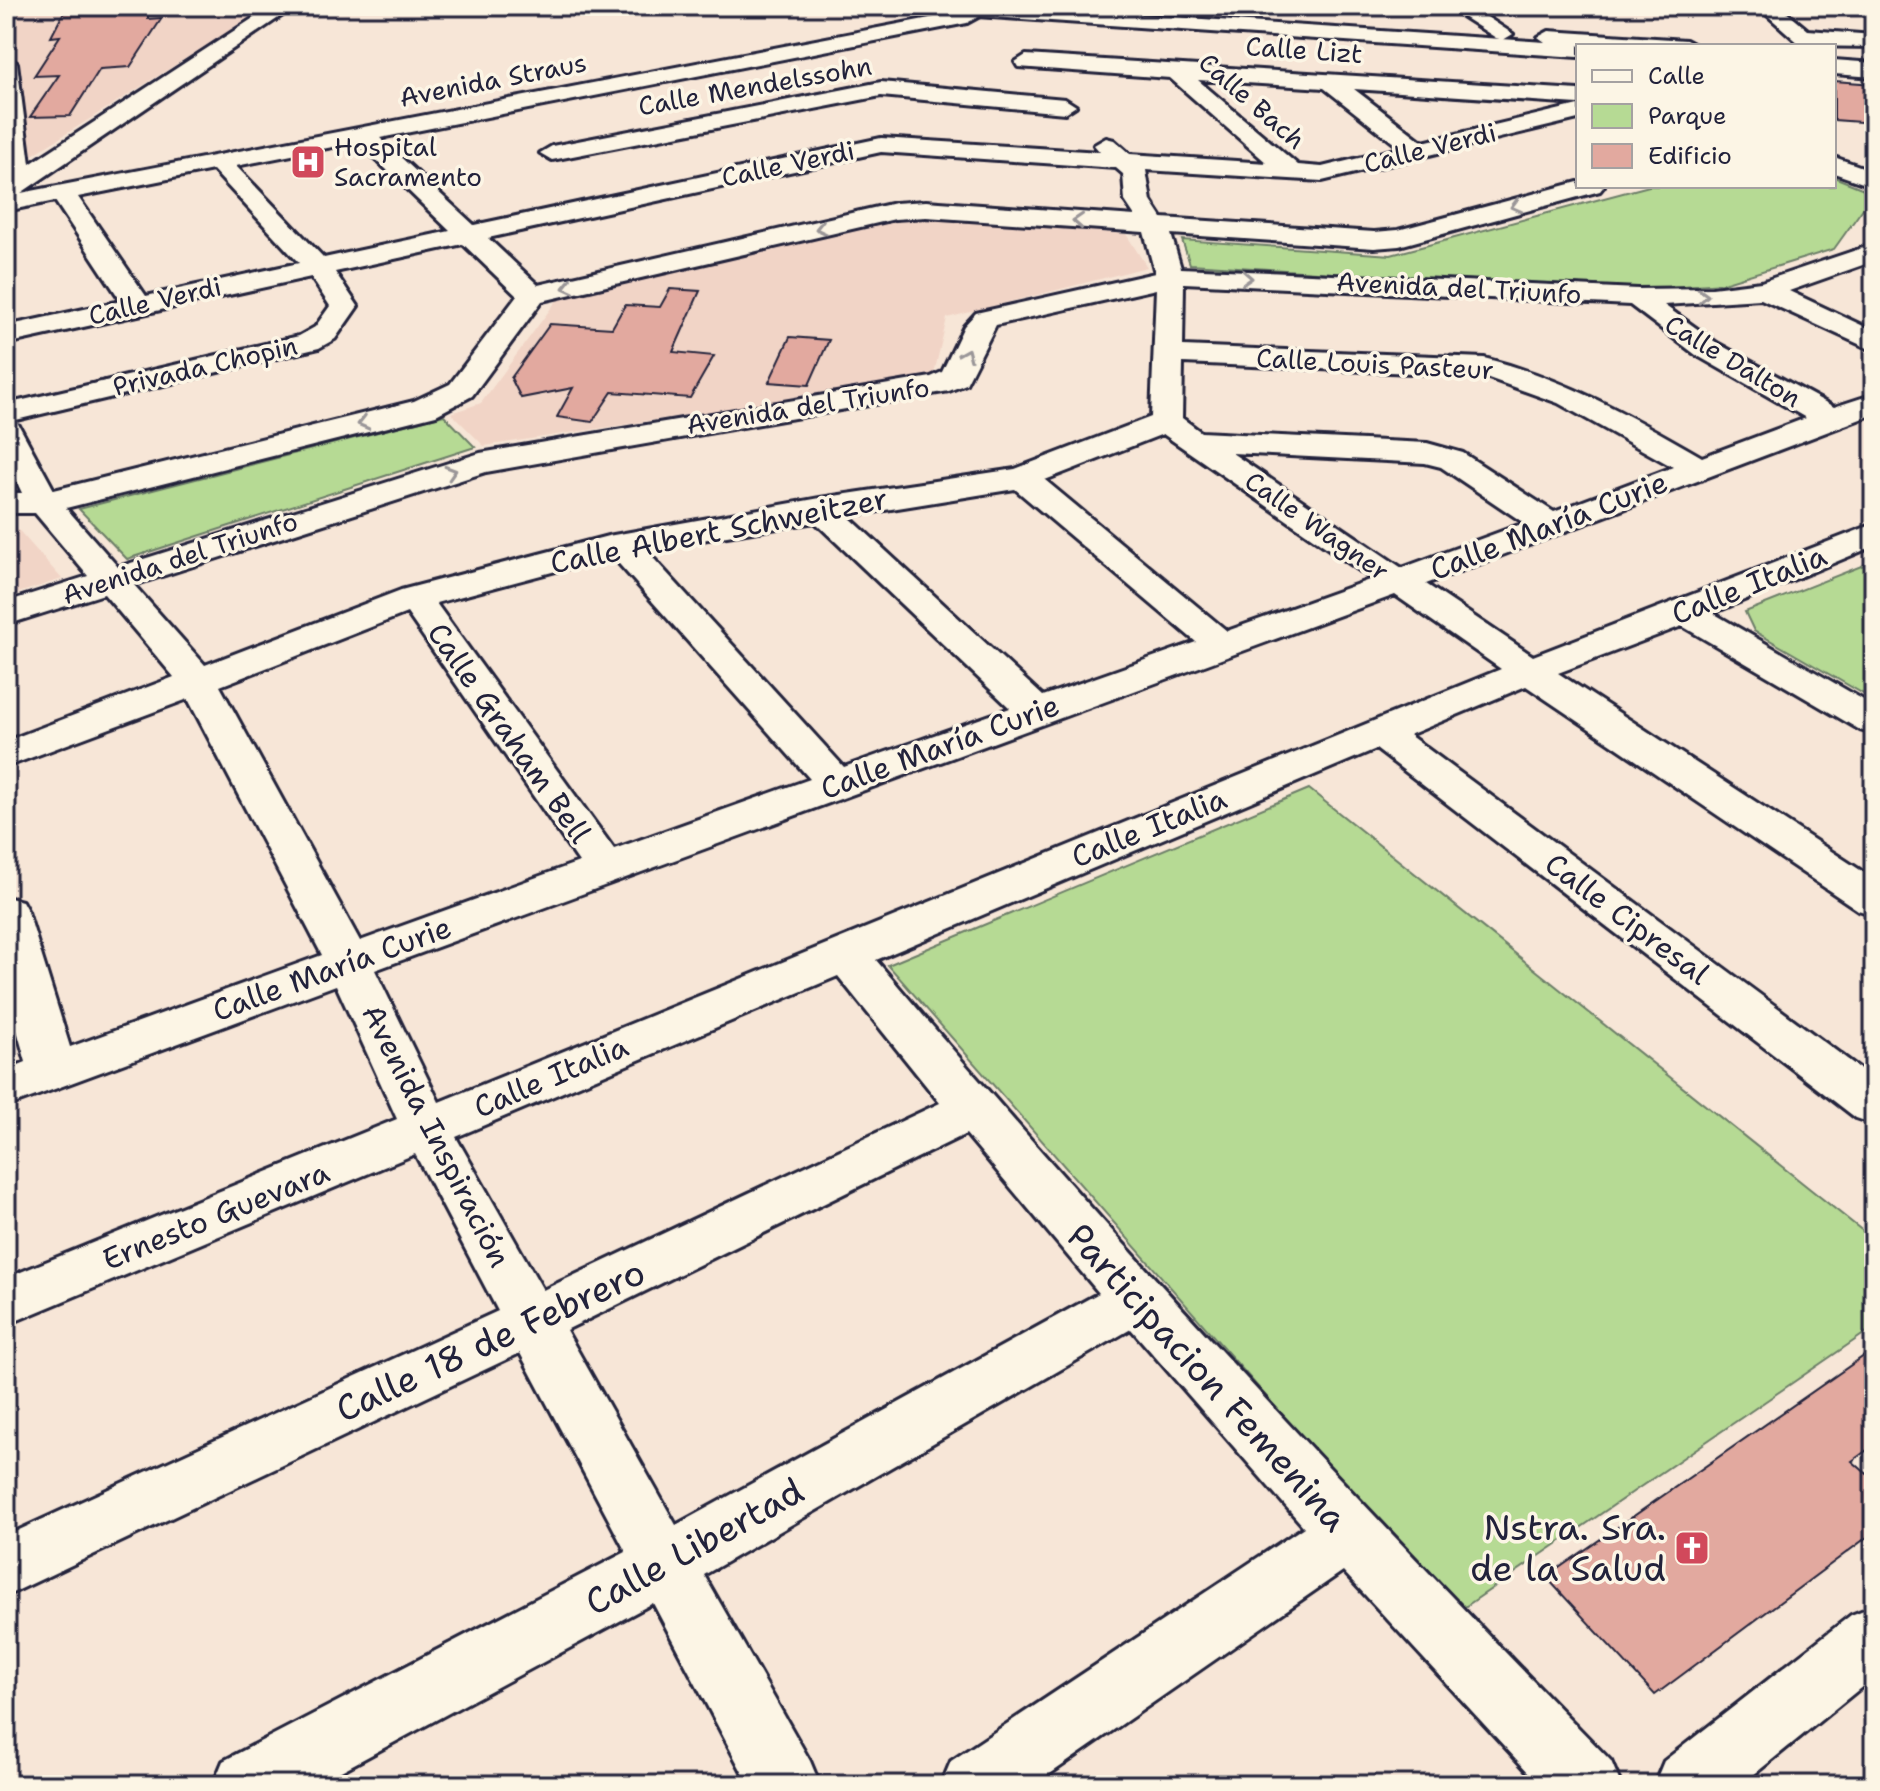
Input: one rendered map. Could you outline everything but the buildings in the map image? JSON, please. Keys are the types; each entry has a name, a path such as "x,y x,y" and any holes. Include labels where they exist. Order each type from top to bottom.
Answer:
{"street":[{"path":"13,186 286,6"},
{"path":"919,6 1576,51"},
{"path":"1029,6 1656,44"},
{"path":"1456,6 1503,34"},
{"path":"1767,6 1811,41 1874,41"},
{"path":"980,11 996,40 1026,62 1065,106 1135,172 1138,201 1156,227 1170,278 1170,354 1180,432 1427,453 1452,460 1551,525"},
{"name":"Avenida Straus","path":"6,203 858,39 980,11"},
{"path":"858,39 905,92"},
{"path":"1836,57 1874,60"},
{"name":"Calle Lizt","path":"1026,62 1576,97"},
{"path":"6,63 13,186"},
{"path":"1836,67 1874,70"},
{"name":"Calle Bach","path":"1173,69 1294,174"},
{"path":"1328,80 1419,151"},
{"name":"Calle Mendelssohn","path":"552,153 881,89 1065,106"},
{"path":"1477,91 1527,125"},
{"path":"502,107 609,202"},
{"name":"Calle Verdi","path":"6,335 137,304 881,145 1322,174 1576,113"},
{"path":"25,503 447,399 461,390 532,295 363,134"},
{"name":"Privada Chopin","path":"6,413 309,342 325,333 344,306 317,266 219,162"},
{"path":"1836,165 1874,180"},
{"name":"Avenida del Triunfo","path":"532,295 912,209 1156,227 1386,239 1583,188"},
{"path":"62,192 137,304"},
{"name":"Avenida del Triunfo","path":"6,614 480,463 938,385 955,378 978,326 986,319 1185,275 1638,297 1712,296 1765,290 1873,254"},
{"path":"1765,290 1874,342"},
{"name":"Calle Dalton","path":"1638,297 1671,328 1700,347 1832,419"},
{"name":"Calle Louis Pasteur","path":"1170,354 1484,367 1523,375 1556,389 1700,469"},
{"name":"Calle María Curie","path":"6,1089 1036,711 1398,582 1874,403"},
{"name":"Avenida Inspiración","path":"6,427 25,503 110,579 197,680 349,963 427,1130 786,1785"},
{"name":"Calle Albert Schweitzer","path":"6,755 414,598 620,543 820,508 1022,478 1180,432"},
{"name":"Calle Wagner","path":"1180,432 1529,671 1874,900"},
{"path":"1022,478 1223,646"},
{"path":"820,508 1036,711"},
{"name":"Calle Italia","path":"427,1130 1529,671 1685,612 1874,534"},
{"path":"620,543 837,784"},
{"name":"Calle Graham Bell","path":"414,598 605,868"},
{"path":"1685,612 1874,722"},
{"name":"Calle Cipresal","path":"1380,733 1874,1105"},
{"path":"6,912 53,1072"},
{"name":"Participacion Femenina","path":"845,954 972,1109 1136,1299 1347,1533 1587,1785"},
{"name":"Calle 18 de Febrero","path":"6,1567 532,1321 972,1109"},
{"name":"Ernesto Guevara","path":"6,1302 427,1130"},
{"name":"Calle Libertad","path":"247,1785 665,1564 1136,1299"},
{"path":"975,1785 1347,1533"},
{"path":"1688,1785 1874,1637"}],"shaded area":[{"path":"6,6 198,6 261,11 31,156"},
{"path":"913,216 1126,234 1147,267 947,318 933,378 484,446 451,413 481,403 557,300"},
{"path":"6,525 14,525 62,579 6,597"}],"green space":[{"path":"1836,178 1874,193 1834,249 1723,283 1613,291 1190,264 1182,240 1391,255 1642,188 1836,188"},
{"path":"444,415 475,447 127,559 79,509"},
{"path":"1874,561 1874,700 1754,631 1745,612"},
{"path":"1309,789 1874,1240 1874,1327 1456,1613 888,965"}],"place":[{"name":"Hospital Sacramento","path":"308,162"},
{"name":"Nstra. Sra. de la Salud","path":"1692,1548"}]}
